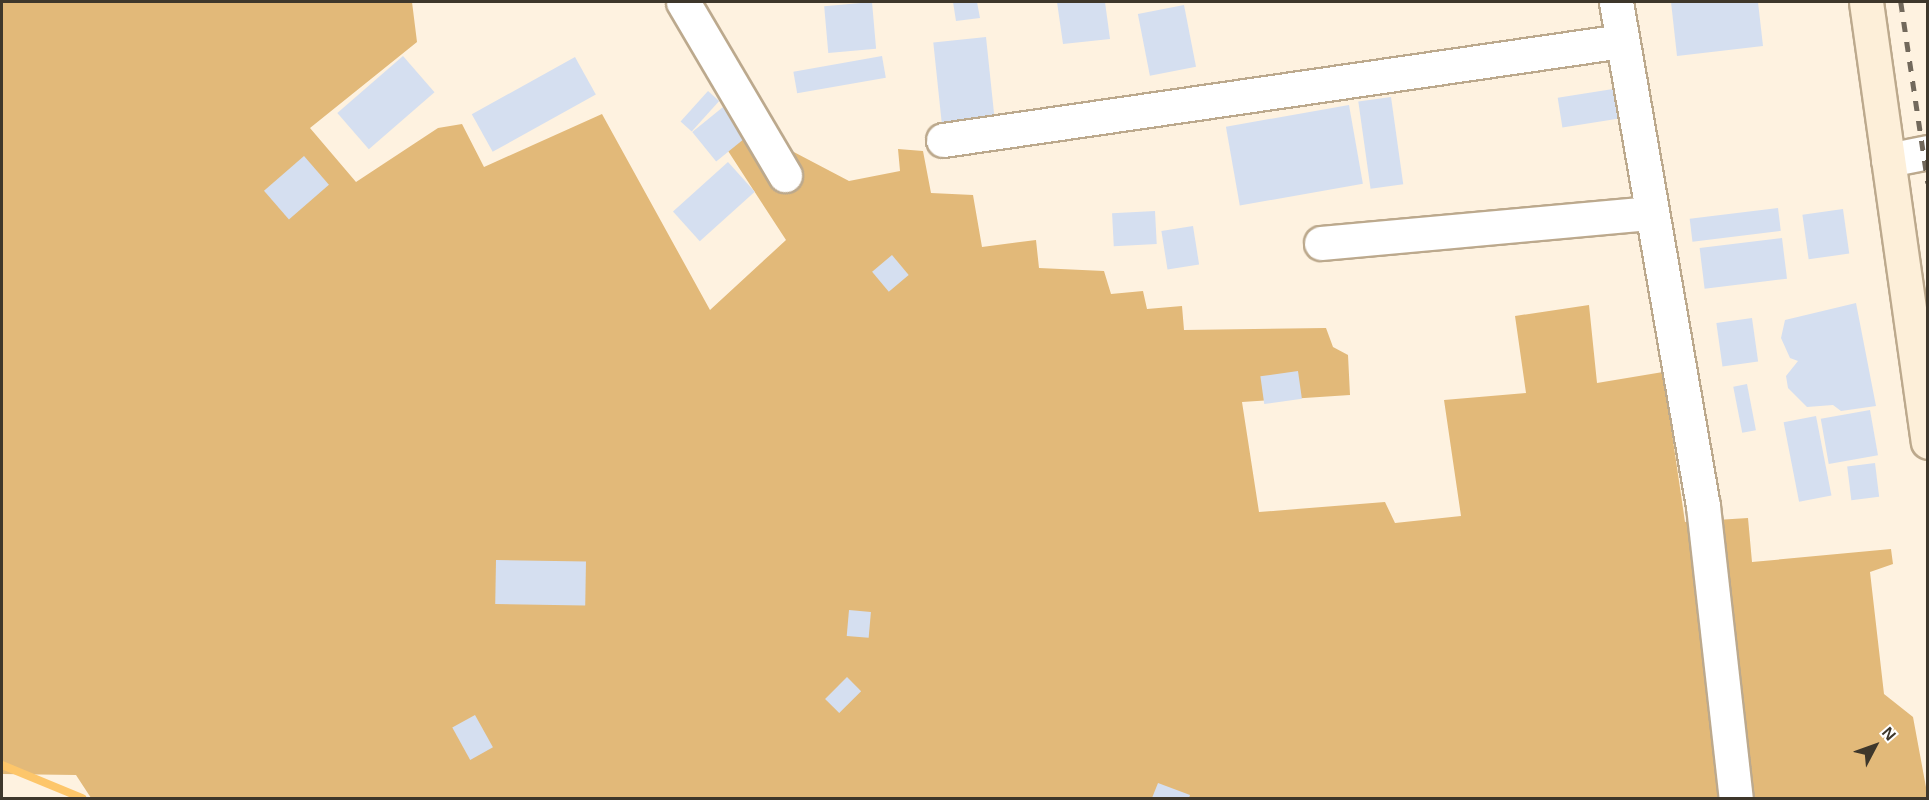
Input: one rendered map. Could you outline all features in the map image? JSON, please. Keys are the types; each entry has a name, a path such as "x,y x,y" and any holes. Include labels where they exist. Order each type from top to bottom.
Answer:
{"main road":[{"path":"1866,2 1928,442"}],"street":[{"path":"683,2 784,175"},
{"path":"1616,2 1649,213 1703,506 1736,798"},
{"path":"943,140 1622,40"},
{"path":"1888,160 1928,152"},
{"path":"1321,243 1649,213"}],"shaded area":[{"path":"2,2 412,2 417,42 310,128 356,182 438,128 462,124 484,167 602,114 710,310 786,240 717,134 765,116 790,150 849,181 900,171 898,149 923,151 931,193 973,195 982,247 1036,240 1039,268 1104,271 1111,294 1143,291 1147,309 1182,306 1184,330 1326,328 1333,347 1348,355 1350,395 1242,402 1259,512 1385,502 1395,523 1461,516 1444,400 1526,393 1515,316 1589,305 1597,383 1663,372 1685,522 1748,518 1752,562 1891,549 1893,564 1870,572 1884,694 1913,717 1928,798 91,798 76,775 2,774"}],"building":[{"path":"872,2 876,49 828,53 824,6"},
{"path":"953,2 977,2 980,18 956,21"},
{"path":"1057,2 1105,2 1110,39 1063,44"},
{"path":"1671,2 1758,2 1763,46 1677,56"},
{"path":"1184,5 1196,67 1150,76 1138,14"},
{"path":"986,37 995,119 942,124 933,43"},
{"path":"403,56 434,92 369,149 337,113"},
{"path":"882,56 886,78 797,93 793,72"},
{"path":"575,57 596,95 493,152 472,114"},
{"path":"1613,89 1618,119 1562,127 1558,98"},
{"path":"708,91 719,101 692,132 681,121"},
{"path":"1391,97 1403,184 1371,189 1358,102"},
{"path":"728,103 752,133 716,161 692,132"},
{"path":"1349,105 1363,184 1240,205 1226,127"},
{"path":"304,156 329,185 289,219 264,191"},
{"path":"728,162 755,192 700,241 673,212"},
{"path":"1778,208 1781,231 1692,242 1690,219"},
{"path":"1843,209 1849,254 1809,259 1802,215"},
{"path":"1155,211 1157,244 1114,246 1112,213"},
{"path":"1193,226 1199,265 1167,270 1161,231"},
{"path":"1782,238 1787,279 1705,289 1700,248"},
{"path":"892,255 909,275 889,292 872,272"},
{"path":"1856,303 1876,406 1841,411 1833,405 1807,407 1788,388 1786,376 1798,361 1790,358 1781,338 1785,320"},
{"path":"1752,318 1758,362 1722,367 1716,323"},
{"path":"1298,371 1302,399 1264,404 1260,376"},
{"path":"1747,384 1756,430 1742,433 1733,387"},
{"path":"1870,410 1878,455 1829,464 1821,419"},
{"path":"1816,416 1831,496 1799,502 1784,422"},
{"path":"1875,463 1879,497 1851,500 1847,466"},
{"path":"496,560 586,562 585,606 495,604"},
{"path":"849,610 871,612 869,638 847,636"},
{"path":"847,677 861,691 839,713 825,699"},
{"path":"475,715 493,747 470,760 452,728"},
{"path":"1158,783 1190,795 1189,798 1152,798"}],"waterway":[{"path":"2,765 82,798"}],"railway":[{"path":"1901,2 1928,183"}]}
